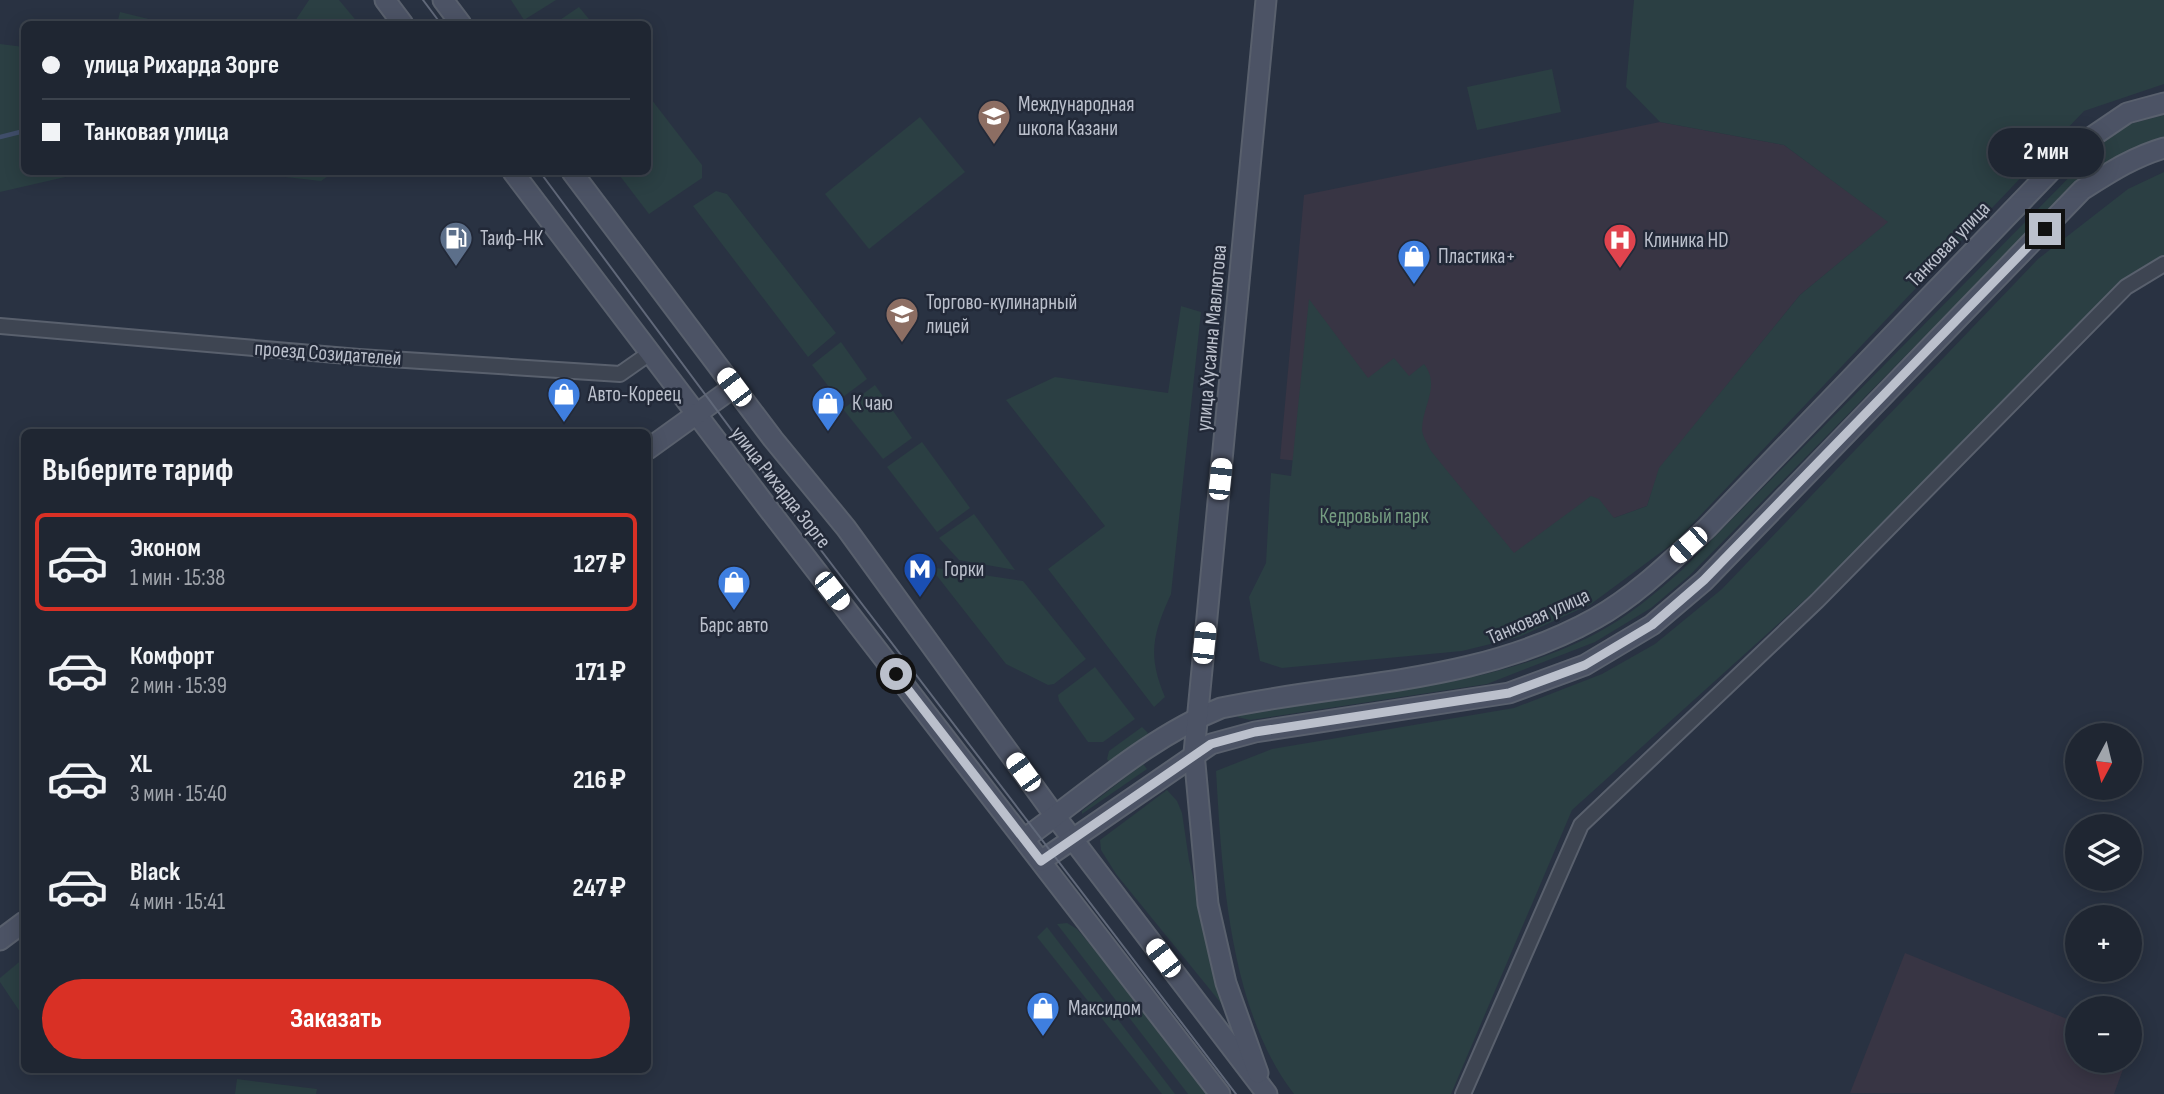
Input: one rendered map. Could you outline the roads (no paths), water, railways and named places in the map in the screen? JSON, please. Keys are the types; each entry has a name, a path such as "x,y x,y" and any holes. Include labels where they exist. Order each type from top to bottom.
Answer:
{"main road":[{"path":"385,0 401,21"},
{"path":"443,0 459,21"},
{"name":"улица Хусаина Мавлютова","path":"1265,1092 1226,984 1208,904 1194,753 1266,0"},
{"name":"Танковая улица","path":"1024,839 1197,718 1251,702 1462,671 1523,653 1597,618 1651,579 1707,528 2068,153 2127,113 2164,103"},
{"path":"1041,861 1194,753 1211,744 1244,734 1509,693 1585,665 1652,625 1704,580 2082,190 2120,166 2164,148"},
{"name":"улица Рихарда Зорге","path":"515,175 695,414 1220,1094"},
{"name":"улица Рихарда Зорге","path":"574,175 734,387 846,528 1055,816 1265,1092"},
{"path":"651,447 734,387"},
{"path":"0,940 21,924"}],"street":[{"path":"1463,1094 1581,825 1817,601 2126,286 2164,264"},
{"name":"проезд Созидателей","path":"0,326 359,357 620,374 650,353"}],"waterway":[{"path":"0,137 21,132"}],"tram line":[{"path":"423,0 439,21"},
{"path":"542,175 820,549 1236,1094"}],"place":[{"name":"Международная школа Казани","path":"994,146"},
{"name":"Таиф-НК","path":"456,268"},
{"name":"Клиника HD","path":"1620,270"},
{"name":"Пластика+","path":"1414,286"},
{"name":"Торгово-кулинарный лицей","path":"902,344"},
{"name":"Авто-Кореец","path":"564,424"},
{"name":"К чаю","path":"828,433"},
{"name":"Горки","path":"920,599"},
{"name":"Барс авто","path":"734,612"},
{"name":"Максидом","path":"1043,1038"}],"park label":[{"name":"Кедровый парк","path":"1374,516"}]}
